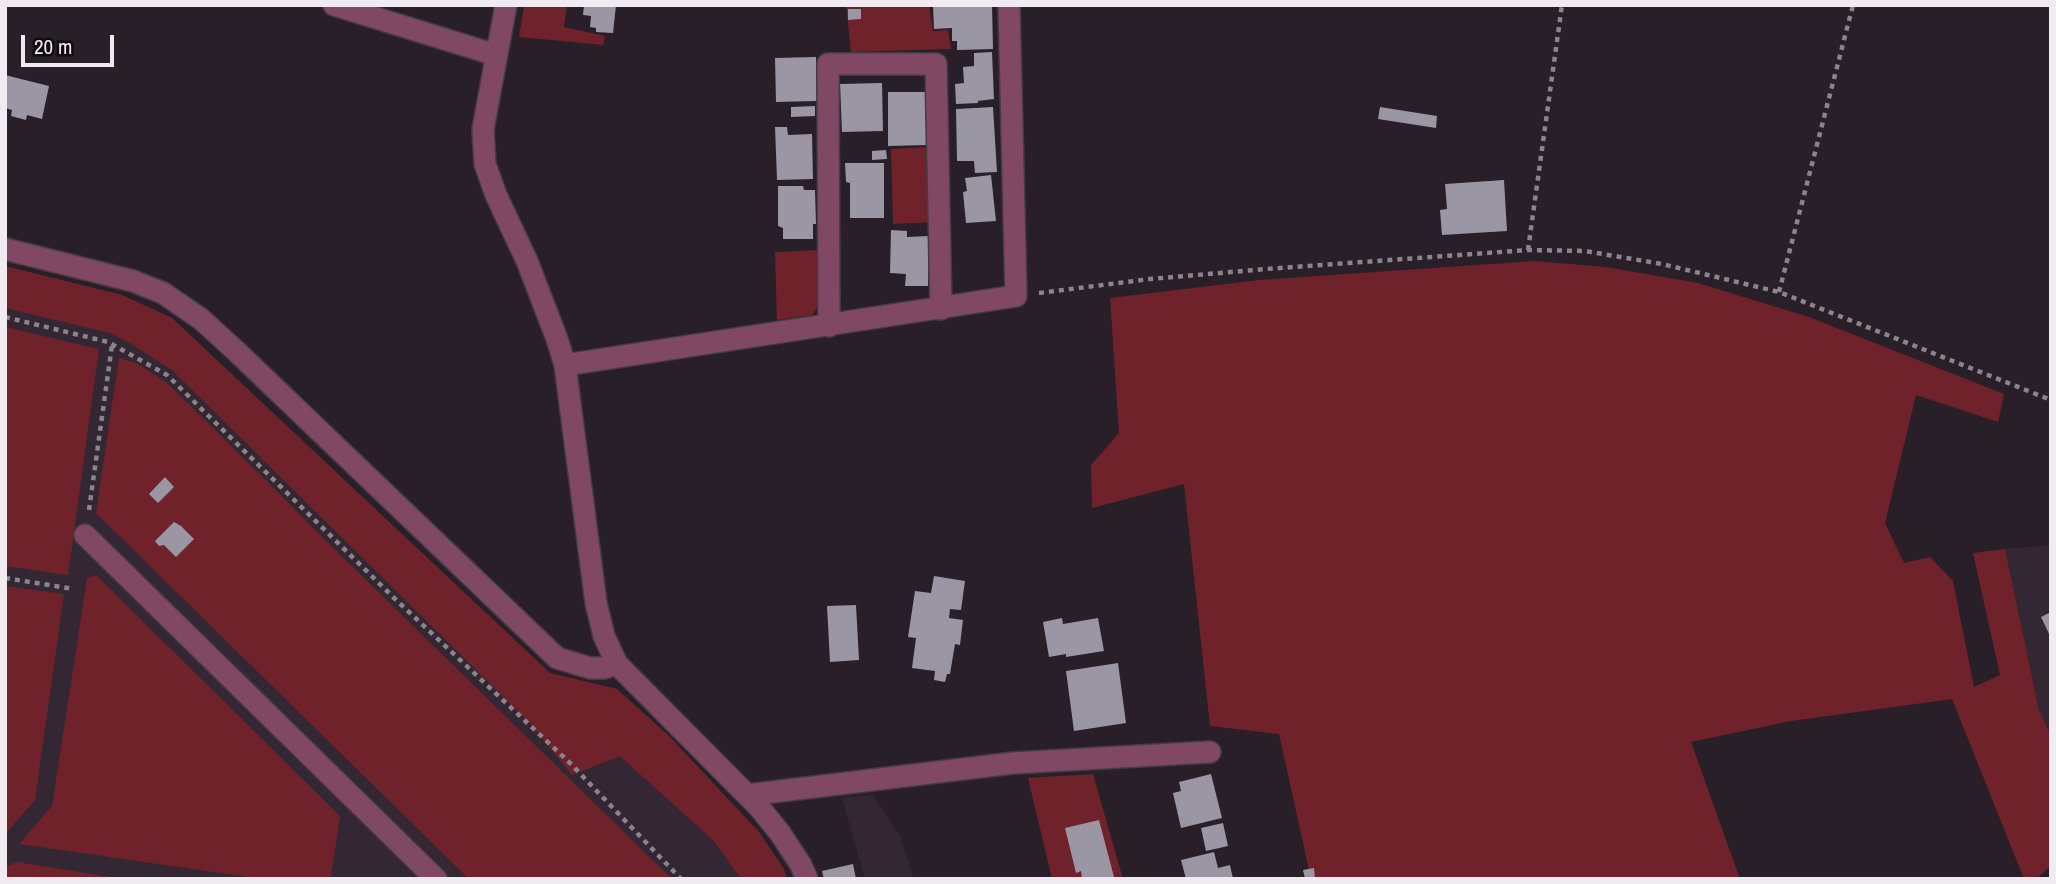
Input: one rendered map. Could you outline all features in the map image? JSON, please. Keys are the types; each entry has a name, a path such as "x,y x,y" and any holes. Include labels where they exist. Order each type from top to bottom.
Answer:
{"street":[{"path":"334,5 496,55"},
{"path":"506,5 483,129 485,164 496,195 527,261 565,365 596,603 604,636 617,664 747,795 780,833 807,879"},
{"path":"565,365 1016,296 1009,5"},
{"path":"829,326 828,64 936,64 941,309"},
{"path":"5,249 133,281 163,293 201,319 227,343 556,658 590,668 617,664"},
{"path":"85,535 436,879"},
{"path":"747,795 1013,763 1210,752"}],"path":[{"path":"1528,250 1562,5"},
{"path":"1779,292 1853,5"},
{"path":"1016,296 1163,278 1528,250 1585,251 1662,264 1779,292 2051,400"},
{"path":"5,317 112,345 167,375 393,597 569,762 681,879"},
{"path":"85,535 112,345"},
{"path":"5,578 74,589"}],"shaded area":[{"path":"524,5 567,5 564,27 605,36 603,45 519,37"},
{"path":"846,5 929,5 933,31 948,30 951,49 851,52"},
{"path":"930,147 933,222 893,224 891,149"},
{"path":"819,250 819,305 812,315 777,320 775,252"},
{"path":"1535,261 1606,267 1698,283 1809,317 2004,394 1998,422 1916,395 1885,523 1904,563 1930,557 1953,581 1974,687 2000,675 1973,553 2005,549 2039,710 2051,736 2051,866 2036,879 2024,879 1952,699 1791,721 1691,742 1740,879 1311,879 1279,734 1210,726 1184,484 1092,508 1091,465 1119,433 1110,298 1259,280"},
{"path":"5,266 122,295 172,318 550,673 617,689 670,737 759,832 784,869 787,879 5,879"},
{"path":"5,266 122,295 172,318 550,673 617,689 670,737 759,832 784,869 787,879 741,879 714,841 620,756 572,775 530,723 172,370 110,333 5,308"},
{"path":"5,327 99,349 68,575 5,566"},
{"path":"119,358 138,364 167,383 672,879 469,879 96,513"},
{"path":"2051,545 2051,736 2039,710 2005,549"},
{"path":"96,575 340,816 331,876 328,879 262,879 19,844 52,806 87,578"},
{"path":"5,586 64,594 35,800 5,834"},
{"path":"1093,774 1123,879 1052,879 1028,778"},
{"path":"873,795 900,836 914,879 865,879 842,798"},
{"path":"17,862 123,879 5,879 5,867"}],"building":[{"path":"584,5 616,5 613,33 596,32 596,28 590,27 591,16 583,15"},
{"path":"933,5 992,5 993,49 957,50 957,41 952,41 952,28 934,29"},
{"path":"848,9 861,9 861,19 848,20"},
{"path":"992,52 994,99 956,104 955,84 964,83 963,67 974,66 974,53"},
{"path":"816,57 817,101 776,102 775,58"},
{"path":"5,75 49,86 42,119 27,115 26,120 11,116 12,110 5,108"},
{"path":"882,83 883,131 842,132 840,84"},
{"path":"888,92 925,92 927,145 888,146"},
{"path":"815,106 815,116 791,117 791,107"},
{"path":"993,107 997,172 975,173 974,161 957,161 956,109"},
{"path":"1380,107 1437,116 1436,128 1378,119"},
{"path":"775,127 787,127 788,135 812,134 813,179 777,180"},
{"path":"886,150 887,159 872,160 872,151"},
{"path":"845,163 884,163 884,218 850,218 850,183 846,182"},
{"path":"991,175 996,221 966,223 963,192 967,191 965,178"},
{"path":"1504,180 1507,231 1442,235 1440,210 1447,209 1445,184"},
{"path":"778,186 803,186 804,190 815,190 816,224 813,224 813,239 783,239 783,228 778,226"},
{"path":"891,230 907,231 907,237 929,236 928,286 905,286 906,274 890,273"},
{"path":"165,477 174,487 158,503 149,494"},
{"path":"174,522 194,539 176,557 164,545 159,546 155,541"},
{"path":"934,576 965,581 961,610 950,609 949,618 963,620 960,645 955,644 950,674 947,674 945,682 934,680 935,671 912,668 916,638 908,637 915,591 931,593"},
{"path":"856,605 859,660 830,662 827,606"},
{"path":"2051,612 2051,638 2041,617"},
{"path":"1062,618 1063,624 1098,618 1104,651 1049,657 1043,622"},
{"path":"1118,663 1126,723 1074,731 1066,671"},
{"path":"1211,774 1222,818 1181,828 1173,793 1181,791 1179,782"},
{"path":"1099,820 1114,877 1082,879 1081,871 1076,873 1065,828"},
{"path":"1223,823 1228,846 1206,851 1201,828"},
{"path":"1214,852 1218,868 1230,865 1233,879 1186,879 1181,860"},
{"path":"853,864 856,879 824,879 822,871"},
{"path":"1314,868 1315,879 1305,879 1303,870"}]}
